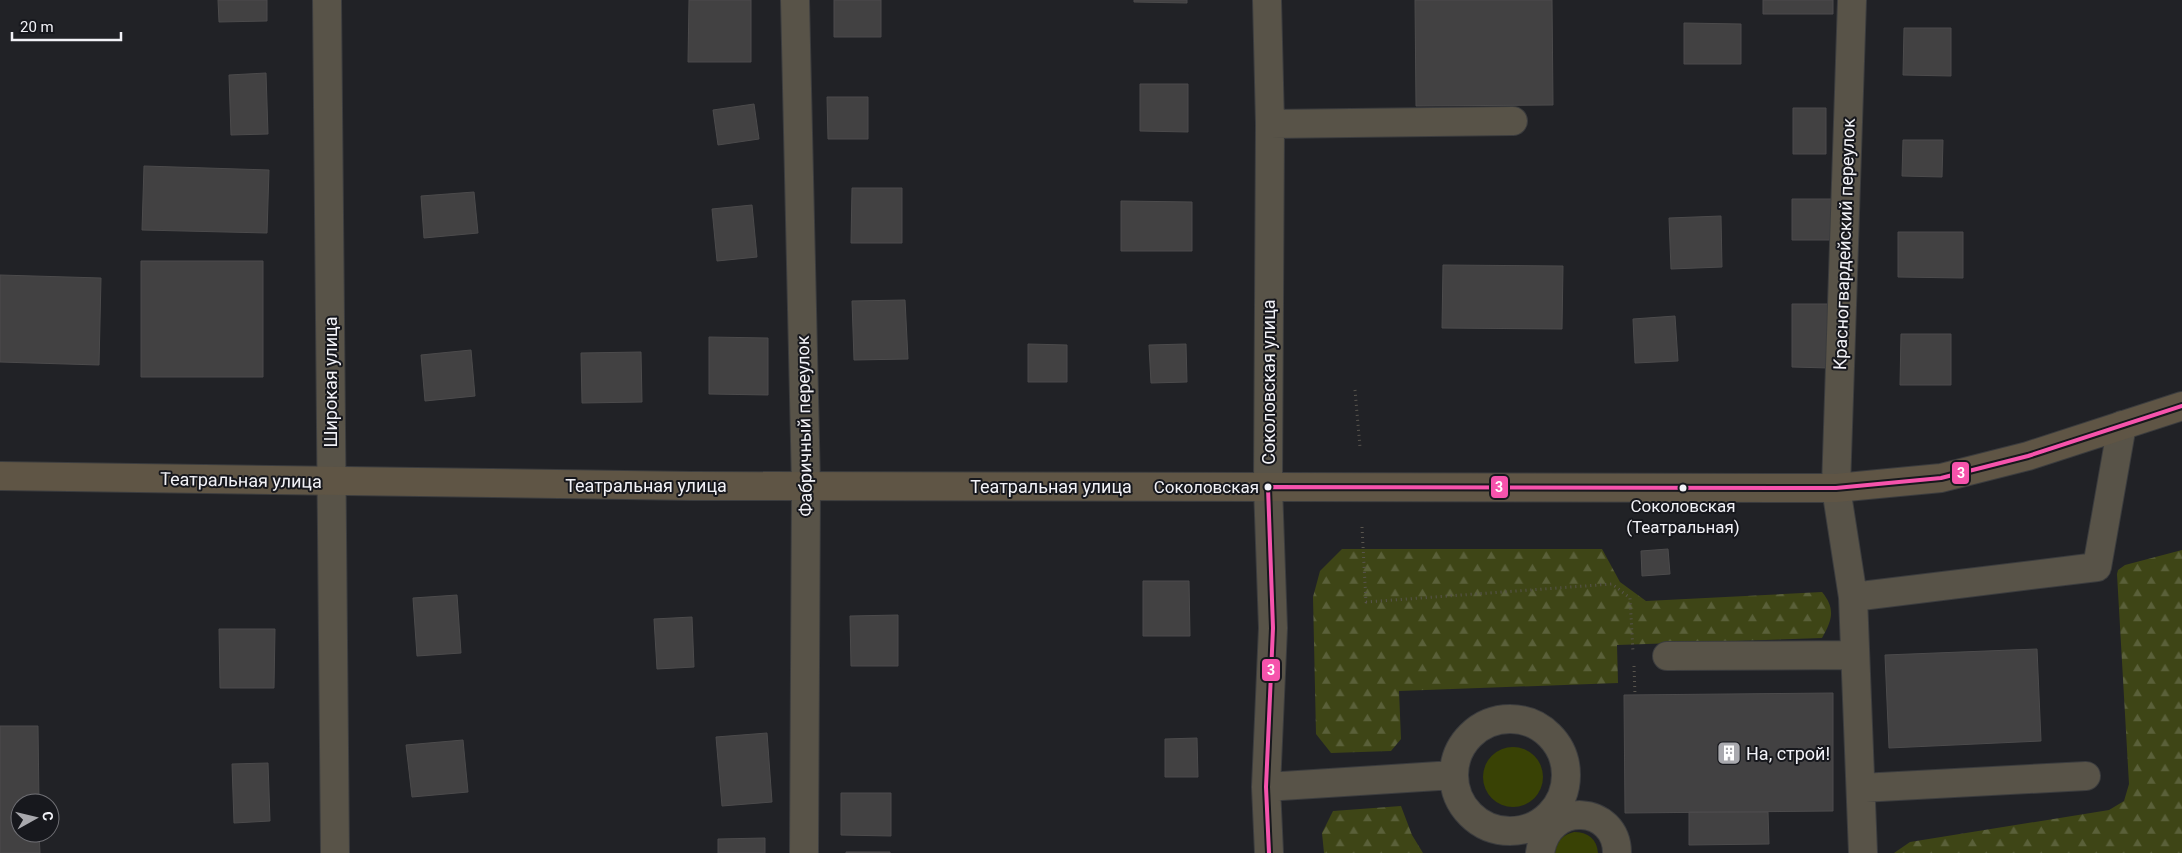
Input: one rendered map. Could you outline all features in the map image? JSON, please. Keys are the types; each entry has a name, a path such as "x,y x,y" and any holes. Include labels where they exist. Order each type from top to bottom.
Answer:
{"main road":[{"name":"Театральная улица","path":"0,476 806,485 1836,488 1941,478 2028,456 2182,406"}],"street":[{"name":"Широкая улица","path":"327,0 330,481 335,853"},
{"name":"Фабричный переулок","path":"795,0 806,485 804,853"},
{"name":"Соколовская улица","path":"1267,0 1270,124 1268,487 1273,628 1266,787 1269,853"},
{"name":"Красногвардейский переулок","path":"1852,0 1836,488 1853,597 1863,853"},
{"path":"1270,124 1513,121"},
{"path":"1853,597 2097,567 2122,425"},
{"path":"1666,656 1855,654"},
{"path":"1508,720 1527,722 1551,737 1561,753 1566,772 1561,798 1545,819 1530,827 1512,831 1494,829 1472,815 1460,801 1454,775 1457,757 1466,740 1489,723 1508,720"},
{"path":"1266,787 1454,775"},
{"path":"1861,788 2086,776"},
{"path":"1540,853 1547,830 1556,821 1581,814 1594,818 1605,825 1612,835 1617,853"},
{"path":"1512,831 1530,853"}],"path":[{"path":"1355,390 1360,447"},
{"path":"1362,527 1366,602 1612,584 1630,598 1635,695"}],"green space":[{"path":"1342,549 1602,549 1620,582 1646,601 1822,592 1831,609 1831,615 1822,638 1617,645 1618,683 1399,691 1401,739 1391,751 1331,753 1316,734 1313,597 1320,571"},
{"path":"2182,550 2182,853 1894,853 1910,842 2109,810 2124,801 2129,784 2117,574 2118,570 2125,565"},
{"path":"1513,747 1530,752 1538,760 1543,777 1538,794 1530,802 1513,807 1496,802 1488,794 1483,777 1488,760 1496,752"},
{"path":"1401,806 1412,835 1423,853 1324,853 1322,833 1333,811"},
{"path":"1574,832 1584,833 1591,837 1596,844 1598,853 1555,853 1561,839"}],"building":[{"path":"218,0 267,0 267,21 219,22"},
{"path":"689,0 751,0 751,62 688,62"},
{"path":"834,0 881,0 881,37 834,37"},
{"path":"1134,0 1187,0 1187,3 1134,2"},
{"path":"1415,0 1552,0 1553,105 1416,106"},
{"path":"1763,0 1833,0 1833,14 1763,14"},
{"path":"1684,23 1741,24 1741,64 1684,64"},
{"path":"1904,28 1951,28 1951,76 1903,75"},
{"path":"266,73 268,134 231,135 229,75"},
{"path":"1140,84 1188,84 1188,132 1140,131"},
{"path":"827,97 868,97 868,139 828,139"},
{"path":"754,104 759,139 718,145 713,110"},
{"path":"1793,108 1826,108 1826,154 1793,154"},
{"path":"1903,140 1943,140 1942,177 1902,176"},
{"path":"144,166 269,170 267,233 142,230"},
{"path":"852,188 902,188 902,243 851,243"},
{"path":"474,192 478,233 424,238 421,196"},
{"path":"1792,199 1831,199 1831,240 1792,240"},
{"path":"1121,201 1192,202 1192,251 1121,251"},
{"path":"752,205 757,257 717,261 712,209"},
{"path":"1721,216 1722,267 1671,269 1669,218"},
{"path":"1898,232 1963,232 1963,278 1898,277"},
{"path":"141,261 263,261 263,377 141,377"},
{"path":"1443,265 1563,266 1562,329 1442,328"},
{"path":"0,275 101,278 99,365 0,362"},
{"path":"905,300 908,359 854,360 852,301"},
{"path":"1792,304 1829,304 1829,368 1792,367"},
{"path":"1675,316 1678,361 1635,363 1633,319"},
{"path":"1901,334 1951,334 1951,385 1900,385"},
{"path":"709,337 768,338 768,395 709,394"},
{"path":"1028,344 1067,345 1067,382 1028,382"},
{"path":"1186,344 1187,382 1151,383 1149,345"},
{"path":"471,350 475,396 425,401 421,355"},
{"path":"641,352 642,402 582,403 581,353"},
{"path":"1668,549 1670,574 1642,576 1641,551"},
{"path":"1143,581 1189,581 1190,636 1143,636"},
{"path":"457,595 461,653 417,656 413,598"},
{"path":"898,615 898,666 851,666 850,616"},
{"path":"692,617 694,667 657,669 654,619"},
{"path":"219,629 275,629 274,688 220,688"},
{"path":"2037,649 2041,741 1889,748 1885,655"},
{"name":"На, строй!","path":"1833,693 1833,811 1625,813 1624,695"},
{"path":"0,726 38,726 39,793 10,793 10,843 40,843 40,853 0,853"},
{"path":"767,733 772,802 722,806 716,737"},
{"path":"1197,738 1198,777 1165,777 1165,739"},
{"path":"463,740 468,792 412,797 406,745"},
{"path":"268,763 270,821 234,823 232,764"},
{"path":"841,793 891,793 891,836 841,835"},
{"path":"1689,812 1768,812 1769,844 1689,845"},
{"path":"765,838 765,853 718,853 718,839"},
{"path":"890,852 890,853 846,853"}],"transit line":[{"name":"3","path":"1268,487 1836,488 1941,478 2028,456 2182,406"},
{"name":"3","path":"1268,487 1273,628 1266,787 1269,853"}],"place":[{"name":"Соколовская","path":"1268,487"},
{"name":"Соколовская (Театральная)","path":"1683,488"},
{"name":"На, строй!","path":"1729,753"}]}
